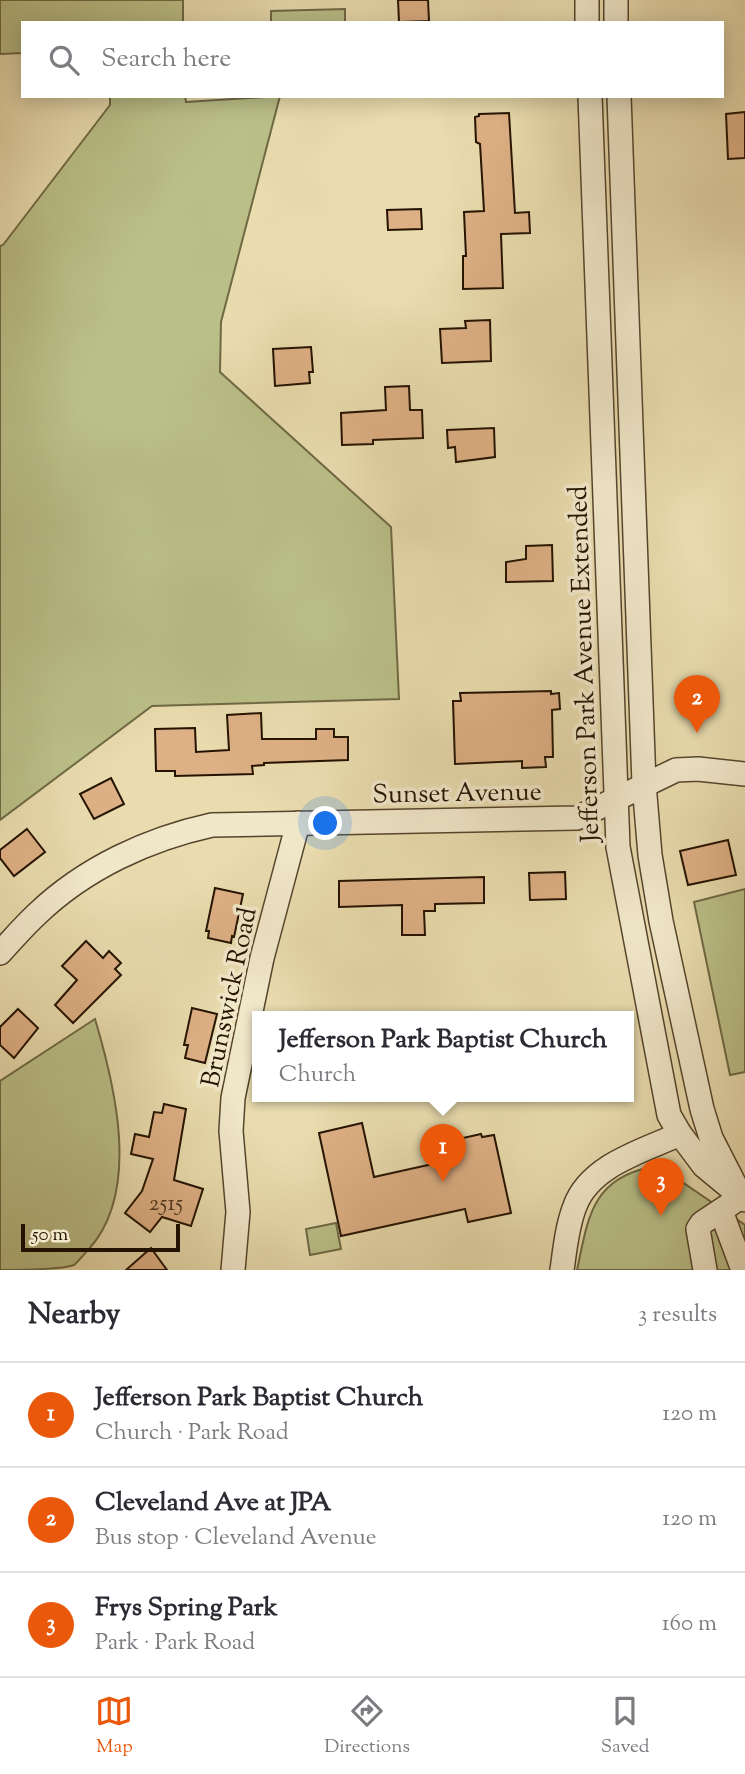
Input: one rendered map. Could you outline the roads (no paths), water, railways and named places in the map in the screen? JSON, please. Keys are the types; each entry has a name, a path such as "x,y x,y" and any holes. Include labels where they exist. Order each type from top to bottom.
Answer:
{"street":[{"path":"587,0 587,21"},
{"path":"616,0 617,21"},
{"name":"Jefferson Park Avenue Extended","path":"590,98 618,847 669,1115 704,1166 743,1198"},
{"path":"619,98 644,784 650,855 661,921 702,1109 711,1138 743,1198 698,1228 705,1270"},
{"path":"593,192 622,191"},
{"name":"Sunset Avenue","path":"0,953 37,913 62,892 97,869 145,844 178,832 212,825 577,818 676,770 698,769 745,774"},
{"name":"Brunswick Road","path":"233,1270 238,1212 231,1131 233,1098 262,958 298,823"},
{"path":"562,1270 569,1223 575,1203 586,1186 601,1171 680,1134"},
{"path":"721,1211 743,1270"}],"place":[{"name":"Cleveland Ave at JPA","path":"697,733"},
{"name":"Jefferson Park Baptist Church","path":"443,1182"},
{"name":"Frys Spring Park","path":"661,1216"}]}
